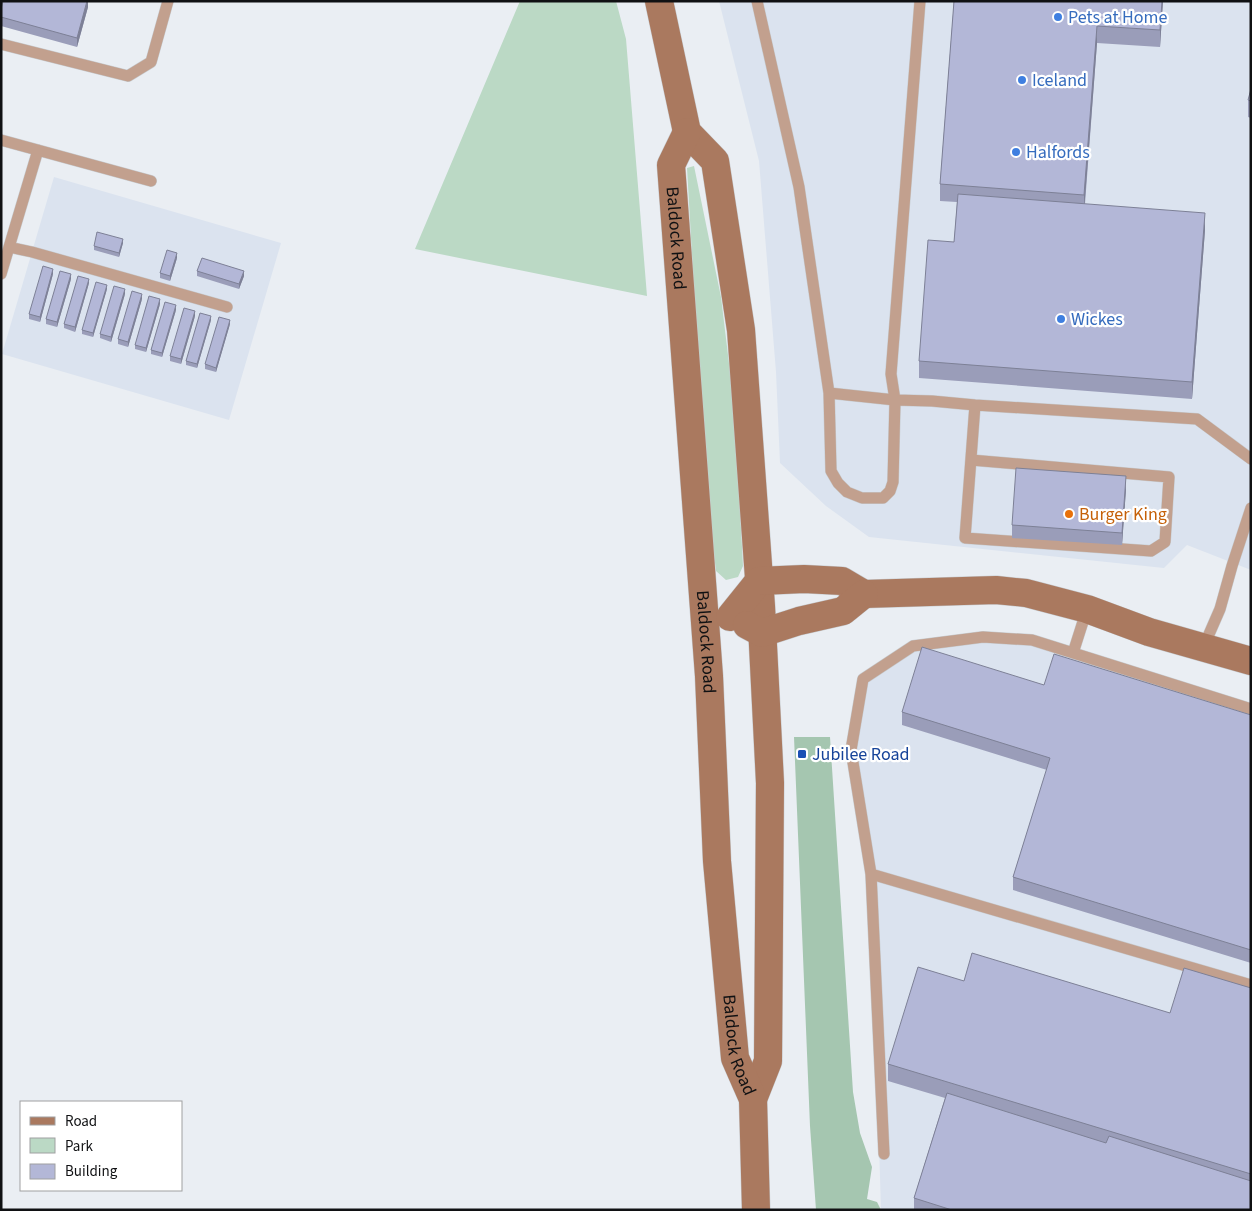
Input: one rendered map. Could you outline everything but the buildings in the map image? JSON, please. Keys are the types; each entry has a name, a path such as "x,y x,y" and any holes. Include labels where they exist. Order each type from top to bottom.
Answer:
{"main road":[{"path":"659,1 687,132"},
{"name":"Baldock Road","path":"687,132 715,161 741,330 759,581 770,783 768,1061 753,1099 735,1058 717,861 709,686 717,618 671,165 687,132"},
{"path":"717,618 759,581 842,580 864,594 996,590 1026,593 1087,609 1150,632 1251,661"},
{"path":"717,618 762,633 799,621 843,612 864,594"},
{"path":"753,1099 756,1210"}],"lane":[{"path":"1,44 128,76 151,62 168,1"},
{"path":"758,1 799,187 829,392 831,471 838,483 847,492 862,498 883,498 890,491 893,482 895,400 891,374 920,1"},
{"path":"1,140 151,181"},
{"path":"1,274 38,150"},
{"path":"9,247 42,254 227,307"},
{"path":"829,392 895,400 1197,419 1251,459"},
{"path":"971,460 1168,477 1165,542 1151,551 965,538 971,460 976,405"},
{"path":"1204,648 1220,609 1251,508"},
{"path":"1073,653 1087,609"},
{"path":"884,1154 871,874 851,750 863,679 913,646 984,637 1032,640 1251,708"},
{"path":"871,874 1251,985"}],"shaded area":[{"path":"719,1 1251,1 1251,570 1187,545 1164,568 869,537 826,506 780,463 776,372 759,161"},
{"path":"54,177 281,243 229,420 2,354"},
{"path":"1032,640 1251,709 1251,1210 881,1210 871,874 851,750 863,679 913,646"}],"green space":[{"path":"520,1 616,1 626,39 647,296 415,249"},
{"path":"694,166 721,297 735,413 743,566 738,577 726,580 716,571 705,481 687,168"},
{"path":"794,737 830,737 853,1092 860,1133 872,1167 867,1199 877,1202 881,1210 816,1210 810,1126"}],"place":[{"name":"Pets at Home","path":"1058,17"},
{"name":"Iceland","path":"1022,80"},
{"name":"Halfords","path":"1016,152"},
{"name":"Wickes","path":"1061,319"},
{"name":"Burger King","path":"1069,514"},
{"name":"Jubilee Road","path":"802,754"}]}
